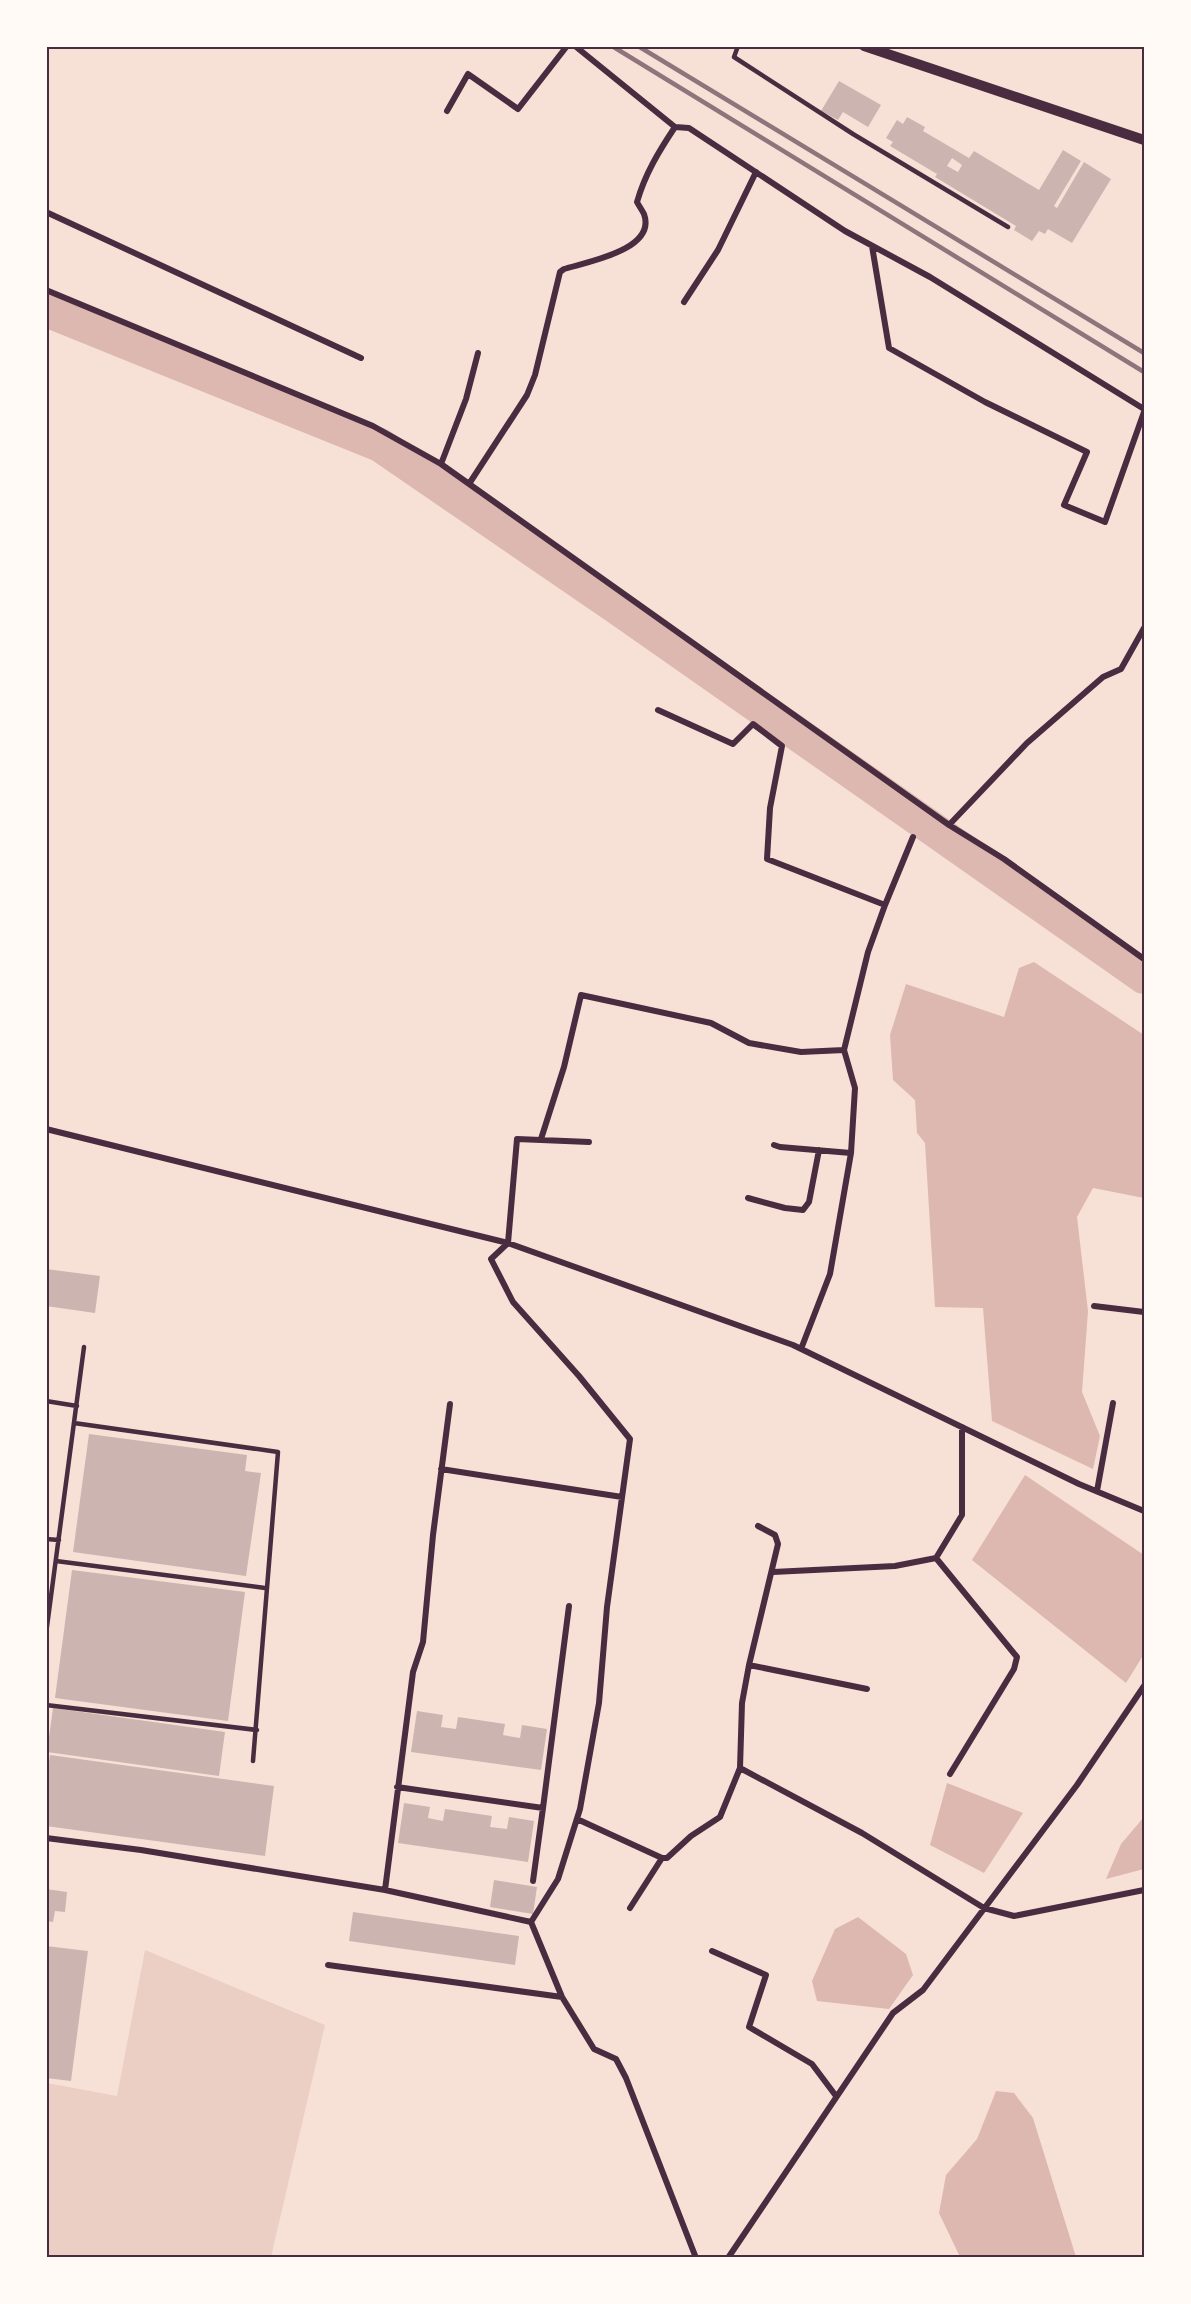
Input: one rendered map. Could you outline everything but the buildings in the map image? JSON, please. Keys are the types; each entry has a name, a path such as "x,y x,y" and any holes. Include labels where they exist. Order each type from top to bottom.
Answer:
{"street":[{"path":"447,111 468,74 518,109 567,46"},
{"path":"575,46 675,127 689,128 845,231 873,246 930,277 1144,410 1105,522 1064,505 1087,452 985,402 889,348 873,246"},
{"path":"864,46 1144,140"},
{"path":"469,484 527,395 535,375 560,272 614,254 636,243 643,229 645,216 637,202 638,196 652,161 675,127"},
{"path":"684,302 718,250 756,172"},
{"path":"46,212 361,358"},
{"path":"46,290 373,426 441,464 949,825 1004,859 1144,959"},
{"path":"441,464 466,399 478,353"},
{"path":"949,825 1027,744 1103,677 1121,669 1144,628"},
{"path":"658,710 734,744 753,724 782,746 770,808 767,860 885,905"},
{"path":"801,1349 830,1274 851,1153 855,1088 844,1050 868,952 913,837"},
{"path":"541,1139 564,1067 581,995 711,1023 749,1043 801,1052 844,1050"},
{"path":"46,1129 508,1243 801,1349 1097,1491 1144,1511"},
{"path":"531,1922 558,1879 577,1819 599,1703 607,1607 630,1439 579,1376 513,1302 491,1259 508,1243 517,1139 589,1143"},
{"path":"774,1145 851,1153"},
{"path":"748,1198 802,1210 808,1202 819,1150"},
{"path":"1094,1306 1144,1312"},
{"path":"1097,1491 1113,1402"},
{"path":"386,1890 413,1672 423,1642 450,1404"},
{"path":"773,1572 895,1566 936,1558 962,1515 962,1427"},
{"path":"441,1469 622,1497"},
{"path":"577,1819 662,1858 667,1858 691,1836 720,1816 740,1768 742,1703 778,1544 775,1535 758,1526"},
{"path":"936,1558 1017,1657 1014,1669 950,1774"},
{"path":"533,1881 569,1606"},
{"path":"749,1665 867,1689"},
{"path":"728,2258 892,2013 923,1990 1077,1785 1144,1686"},
{"path":"740,1768 862,1833 984,1908 1014,1916 1144,1890"},
{"path":"397,1787 543,1808"},
{"path":"46,1838 141,1850 386,1890 531,1922"},
{"path":"630,1908 662,1858"},
{"path":"531,1922 562,1997 594,2049 616,2059 626,2078 696,2258"},
{"path":"712,1951 766,1975 749,2027 812,2064 836,2096"},
{"path":"328,1965 562,1997"}],"lane":[{"path":"738,46 734,57 853,134 1008,228"},
{"path":"46,1634 84,1347"},
{"path":"46,1401 77,1406"},
{"path":"74,1423 278,1452 265,1588 257,1730 253,1761"},
{"path":"46,1539 59,1540"},
{"path":"56,1561 265,1588"},
{"path":"46,1704 257,1730"}],"shaded area":[{"path":"1034,962 1144,1035 1144,1198 1093,1188 1077,1217 1088,1311 1082,1392 1100,1436 1093,1469 992,1421 983,1308 935,1307 925,1143 917,1133 915,1100 893,1080 890,1035 906,984 1004,1017 1019,968"},
{"path":"1025,1475 1144,1555 1144,1654 1126,1683 972,1560"},
{"path":"947,1783 1023,1813 984,1873 930,1845"},
{"path":"1144,1817 1144,1869 1106,1879 1121,1844"},
{"path":"858,1917 906,1954 913,1975 889,2009 817,2001 812,1981 835,1929"},
{"path":"145,1950 325,2025 271,2257 47,2257 47,2083 117,2096"},
{"path":"996,2091 1014,2093 1033,2118 1076,2257 960,2257 939,2213 946,2175 977,2139"}],"waterway":[{"path":"46,310 380,445 622,611 1144,977"}],"railway":[{"path":"612,46 1144,372"},
{"path":"638,46 1144,353"}]}
